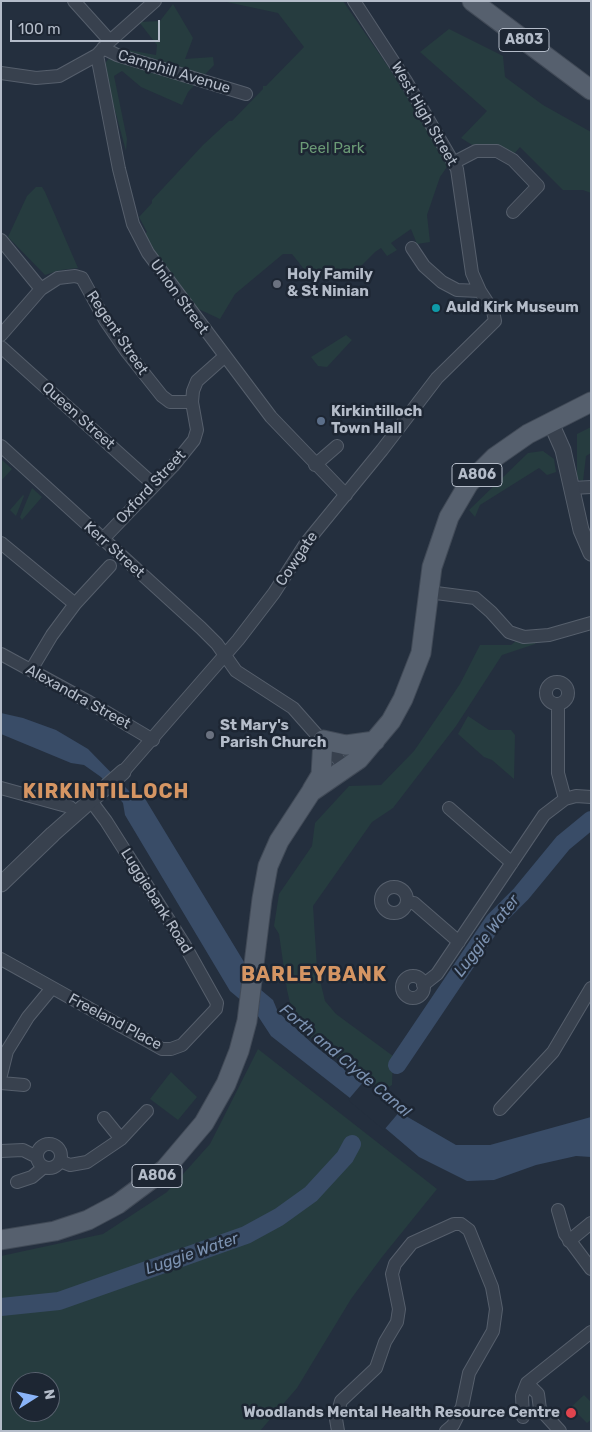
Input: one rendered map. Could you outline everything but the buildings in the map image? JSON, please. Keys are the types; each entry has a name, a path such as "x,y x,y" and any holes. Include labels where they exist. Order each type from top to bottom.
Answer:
{"main road":[{"name":"A803","path":"481,4 591,90"},
{"name":"A806","path":"291,823 339,784 347,769 375,741 391,721 413,676 421,653 428,592 435,554 444,526 469,483 495,457 517,440 591,402"},
{"path":"311,792 321,775 323,740 346,745 375,741"},
{"name":"A806","path":"1,1240 47,1233 88,1220 129,1197 153,1178 185,1148 210,1114 233,1068 244,1032 268,866 291,823 311,792 332,776 347,769"}],"street":[{"path":"74,1 103,48"},
{"path":"1,73 36,78 59,76 103,48 155,1"},
{"name":"West High Street","path":"354,1 406,81 453,163 460,181 472,273 480,291 493,311 494,320"},
{"name":"Camphill Avenue","path":"103,48 117,56 246,94"},
{"name":"Union Street","path":"103,48 117,160 133,224 148,253 271,417 315,465 346,495"},
{"path":"453,163 476,151 497,151 514,160 538,186 513,212"},
{"path":"1,240 41,289"},
{"path":"412,248 424,266 442,282 457,290 480,291"},
{"name":"Regent Street","path":"1,335 41,289 58,278 68,275 82,278 122,344 162,396 170,402 192,402"},
{"name":"Cowgate","path":"1,884 76,813 124,772 153,740 225,656 274,593 306,543 437,378 494,320"},
{"name":"Queen Street","path":"1,347 154,485"},
{"name":"Oxford Street","path":"102,540 173,466 194,440 196,430 192,402 198,381 224,356"},
{"path":"551,423 563,450 581,530 591,553"},
{"name":"Kerr Street","path":"1,446 102,540 201,628 236,671 293,708 347,769"},
{"path":"315,465 337,446"},
{"path":"572,488 591,487"},
{"path":"1,543 75,604"},
{"path":"31,670 52,635 75,604 110,566"},
{"path":"428,592 475,598 509,632 524,637 549,635 591,623"},
{"name":"Alexandra Street","path":"1,654 153,740"},
{"path":"558,705 558,773 565,799"},
{"path":"1,788 70,806 76,813"},
{"path":"423,984 437,974 544,815 565,799 576,796 591,797"},
{"name":"Luggiebank Road","path":"94,799 184,944 217,1003"},
{"path":"449,808 512,863"},
{"path":"407,903 414,903 459,942"},
{"name":"Freeland Place","path":"1,959 162,1048 171,1049 182,1044 216,1009 217,1003"},
{"path":"1,1075 7,1051 28,1017 52,988"},
{"path":"500,1109 553,1052 591,988"},
{"path":"1,1083 24,1085"},
{"path":"60,1161 70,1165 87,1162 121,1139 148,1111"},
{"path":"104,1118 121,1139"},
{"path":"17,1182 32,1177 40,1162 38,1150 49,1144 59,1149 60,1161"},
{"path":"1,1151 23,1150 51,1168 60,1161"},
{"path":"558,1210 569,1241 591,1269"},
{"path":"569,1241 591,1223"},
{"path":"338,1431 336,1419 341,1401 376,1368 385,1342 397,1322 399,1309 392,1274 399,1258 420,1238 454,1224 461,1224 469,1230 492,1287 496,1309 493,1332 473,1365 462,1407 453,1429"},
{"path":"523,1417 522,1396 527,1383 591,1332"},
{"path":"527,1383 538,1394 540,1409 560,1431"}],"green space":[{"name":"Peel Park","path":"222,1 343,1 389,68 449,164 440,177 427,215 430,242 417,244 411,229 391,243 397,250 387,256 381,248 347,280 307,273 292,254 283,254 235,294 220,319 190,305 144,235 147,232 139,217 152,203 152,200 203,145 229,121 232,121 263,89 263,86 266,86 304,47 278,13"},
{"path":"173,4 193,38 185,59 213,57 214,65 188,92 182,105 141,87 122,71 114,76 127,139 126,151 103,66 117,48 156,55 157,45 139,22 160,21"},
{"path":"449,29 503,56 505,77 543,105 591,132 591,193 583,190 563,190 520,147 514,154 501,146 477,148 461,138 487,111 420,52"},
{"path":"36,187 42,187 45,192 78,268 61,270 45,275 8,237 27,196"},
{"path":"346,335 352,340 327,367 318,366 311,357"},
{"path":"591,427 591,453 586,456 583,481 577,479 577,434"},
{"path":"543,451 554,459 556,472 547,475 539,468 480,505 475,517 469,510 528,453"},
{"path":"1,461 12,469 1,481"},
{"path":"32,488 42,497 22,520 20,517"},
{"path":"24,496 16,516 10,510"},
{"path":"538,638 535,644 502,655 456,726 393,808 372,822 313,906 317,968 325,1001 336,1014 393,1056 392,1085 381,1092 295,1025 287,990 279,934 274,926 279,894 312,846 315,823 349,786 381,785 414,751 460,684 480,645 511,645 516,641"},
{"path":"468,716 489,730 511,730 515,735 514,779 492,760 484,757 458,734"},
{"path":"258,1049 437,1189 351,1299 297,1388 260,1431 1,1431 1,1256 103,1234 167,1192 210,1144"},
{"path":"171,1072 197,1097 178,1120 150,1099"},
{"path":"584,1395 591,1402 591,1420 587,1423 571,1407"}],"water":[{"path":"1,713 23,718 56,730 88,749 130,792 144,797 261,990 273,1000 278,1012 315,1046 399,1112 456,1145 490,1145 591,1117 591,1157 576,1156 536,1165 494,1180 467,1181 419,1157 350,1098 271,1036 256,1013 230,991 125,815 123,803 101,777 84,765 71,763 1,734"}],"pier":[{"path":"365,1080 401,1110 384,1130 348,1100"}],"waterway":[{"name":"Luggie Water","path":"397,1065 494,921 521,894 563,843 591,820"},
{"name":"Luggie Water","path":"1,1307 59,1301 246,1235 279,1217 311,1194 345,1157 352,1144"}],"place":[{"name":"Holy Family & St Ninian","path":"277,284"},
{"name":"Auld Kirk Museum","path":"436,308"},
{"name":"Kirkintilloch Town Hall","path":"321,421"},
{"name":"St Mary's Parish Church","path":"210,735"},
{"name":"Woodlands Mental Health Resource Centre","path":"571,1413"}],"district":[{"name":"KIRKINTILLOCH","path":"106,792"},
{"name":"BARLEYBANK","path":"314,975"}],"water label":[{"name":"Forth and Clyde Canal","path":"345,1061"}]}
